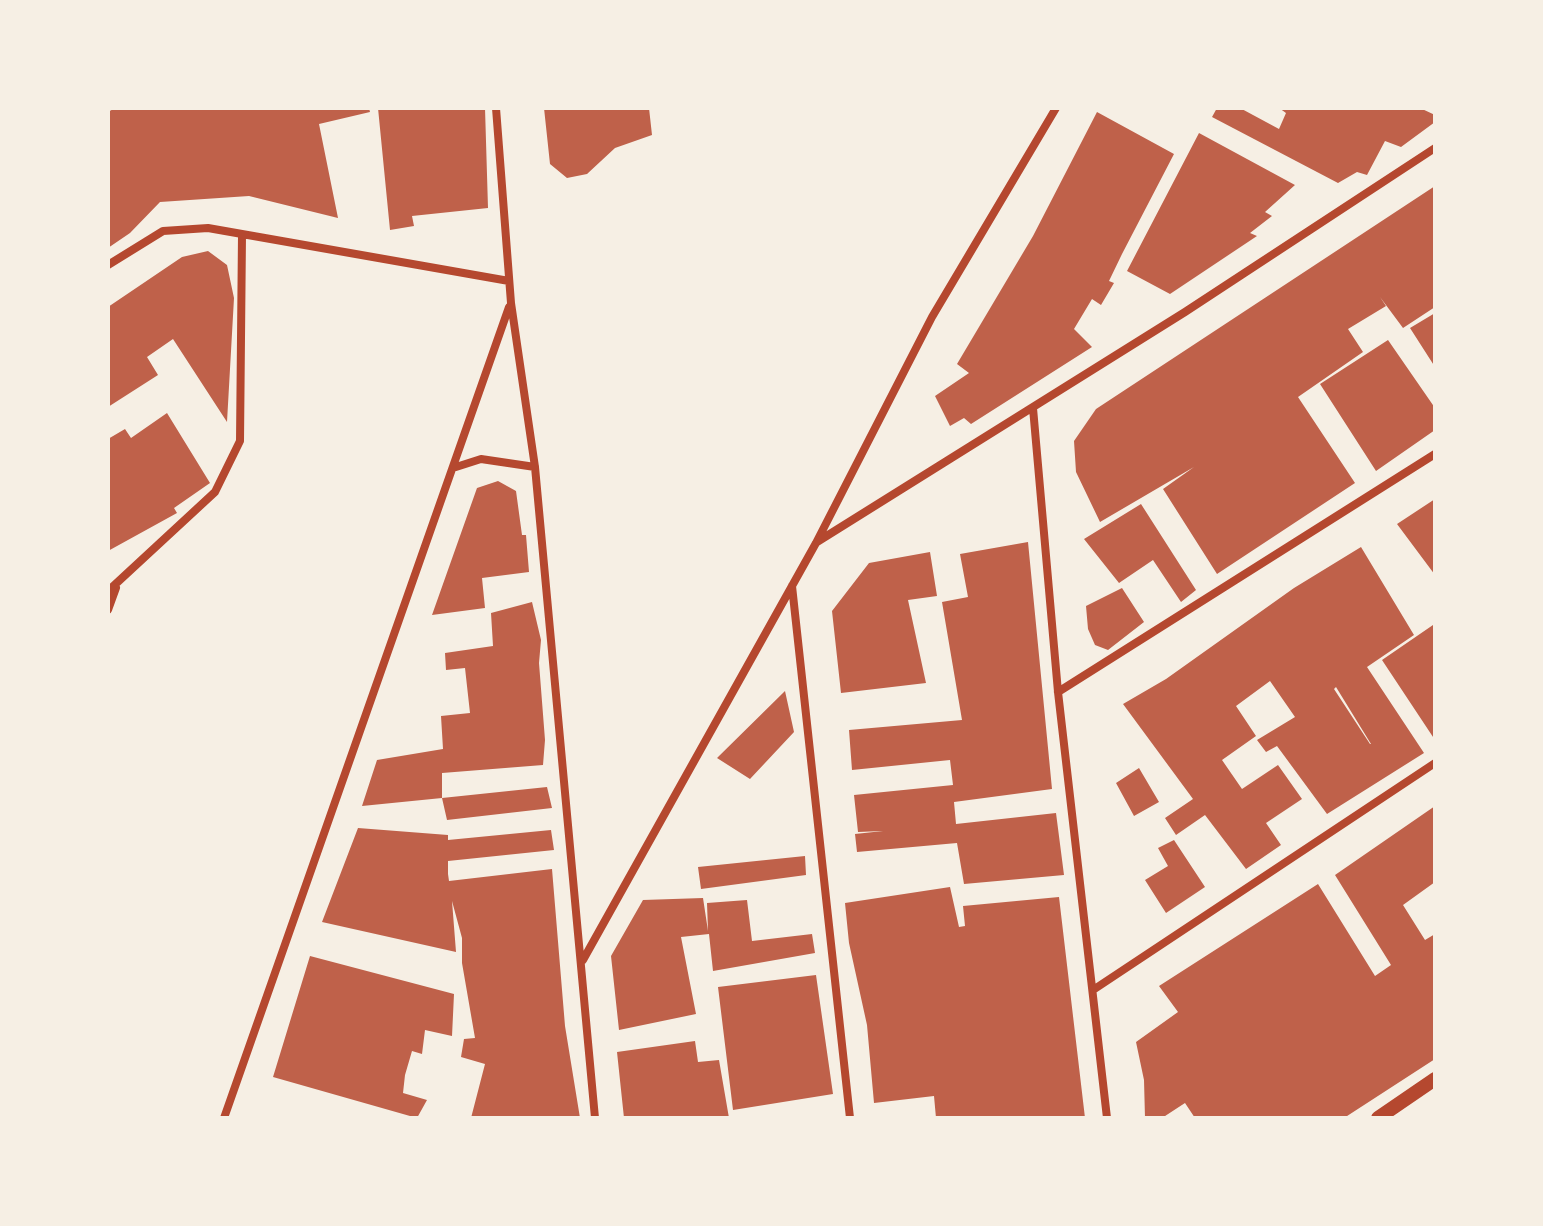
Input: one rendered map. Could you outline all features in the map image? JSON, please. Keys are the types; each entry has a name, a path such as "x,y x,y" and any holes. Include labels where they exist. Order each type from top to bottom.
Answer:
{"street":[{"path":"496,108 511,303 535,467 583,960 595,1118"},
{"path":"583,960 816,543 932,317 1056,108"},
{"path":"816,543 1033,408 1435,148"},
{"path":"108,265 163,231 208,228 509,281"},
{"path":"108,610 112,589 215,492 240,441 242,235"},
{"path":"224,1118 456,467 511,303"},
{"path":"1033,408 1058,692 1107,1118"},
{"path":"1058,692 1435,454"},
{"path":"456,467 481,459 535,467"},
{"path":"792,584 850,1118"},
{"path":"1093,990 1435,763"},
{"path":"1378,1118 1435,1079"}],"building":[{"path":"115,108 369,108 370,112 319,124 338,218 249,196 160,202 130,233 108,248 108,112"},
{"path":"378,108 485,108 488,208 412,216 414,226 390,230"},
{"path":"544,108 649,108 652,135 615,148 587,174 567,178 550,164"},
{"path":"1217,108 1240,108 1279,129 1286,113 1279,108 1420,108 1435,115 1435,122 1401,147 1385,141 1367,175 1357,172 1338,183 1212,117"},
{"path":"1097,112 1174,154 1109,281 1114,283 1101,305 1092,299 1074,329 1092,347 971,424 964,418 950,426 935,396 969,373 957,364 1033,236"},
{"path":"1199,133 1295,185 1265,212 1272,216 1250,233 1257,236 1170,294 1127,271"},
{"path":"1435,186 1435,307 1403,328 1380,297 1386,306 1348,329 1363,352 1298,397 1355,483 1217,574 1163,489 1194,467 1100,522 1076,472 1074,441 1096,409"},
{"path":"208,251 227,265 234,298 227,422 173,339 147,357 158,375 108,407 108,307 182,257"},
{"path":"1435,313 1435,367 1410,328"},
{"path":"1388,340 1435,408 1435,430 1376,471 1320,384"},
{"path":"167,413 210,483 174,508 177,513 108,551 108,439 125,429 131,438"},
{"path":"498,481 516,491 522,535 526,535 529,572 482,578 485,608 432,615 477,488"},
{"path":"1435,499 1435,575 1397,524"},
{"path":"1141,504 1196,590 1181,602 1153,560 1119,583 1084,539"},
{"path":"1028,542 1052,789 954,802 956,824 1056,813 1064,875 964,884 957,843 857,852 855,834 883,831 858,832 854,795 953,785 950,760 852,770 849,730 962,720 942,602 968,597 960,554"},
{"path":"1361,547 1414,635 1367,667 1424,753 1327,814 1277,746 1266,752 1257,740 1295,717 1270,681 1236,706 1256,736 1222,760 1242,789 1278,765 1302,799 1266,823 1281,845 1246,869 1205,815 1176,835 1165,818 1193,799 1123,704 1166,679 1294,588","holes":["1336,687 1371,744 1334,689"]},
{"path":"930,552 937,596 908,600 926,683 841,693 832,611 869,563"},
{"path":"1122,588 1144,622 1108,650 1095,645 1088,629 1086,606"},
{"path":"532,602 541,640 543,765 442,773 442,798 362,806 377,760 443,749 441,716 470,713 465,668 446,670 445,653 493,646 491,613"},
{"path":"1433,625 1435,628 1435,740 1382,660"},
{"path":"785,691 794,732 750,779 717,758"},
{"path":"1139,768 1159,802 1134,816 1116,783"},
{"path":"547,787 552,808 447,820 442,798"},
{"path":"1435,806 1435,882 1403,905 1425,940 1435,934 1435,1059 1344,1118 1195,1118 1185,1103 1162,1118 1145,1118 1144,1080 1136,1042 1178,1012 1159,986 1318,884 1375,976 1391,965 1335,875"},
{"path":"358,828 448,835 448,840 551,830 554,850 448,861 448,874 449,881 552,869 565,1026 580,1118 471,1118 485,1064 461,1057 464,1039 475,1038 462,963 462,938 452,901 456,952 322,922"},
{"path":"1174,840 1205,887 1166,913 1145,880 1168,866 1158,848"},
{"path":"805,856 806,875 701,889 698,867"},
{"path":"950,887 959,927 965,926 963,906 1059,897 1085,1118 936,1118 934,1096 874,1103 867,1025 849,943 845,903"},
{"path":"703,898 708,931 707,903 747,900 752,941 812,934 815,953 713,971 709,934 681,937 696,1014 619,1030 611,956 643,900"},
{"path":"310,956 454,994 452,1036 425,1030 422,1054 412,1051 403,1093 427,1100 417,1118 273,1077"},
{"path":"816,975 833,1094 733,1110 718,987"},
{"path":"695,1041 698,1062 719,1060 729,1118 624,1118 617,1052"}]}
